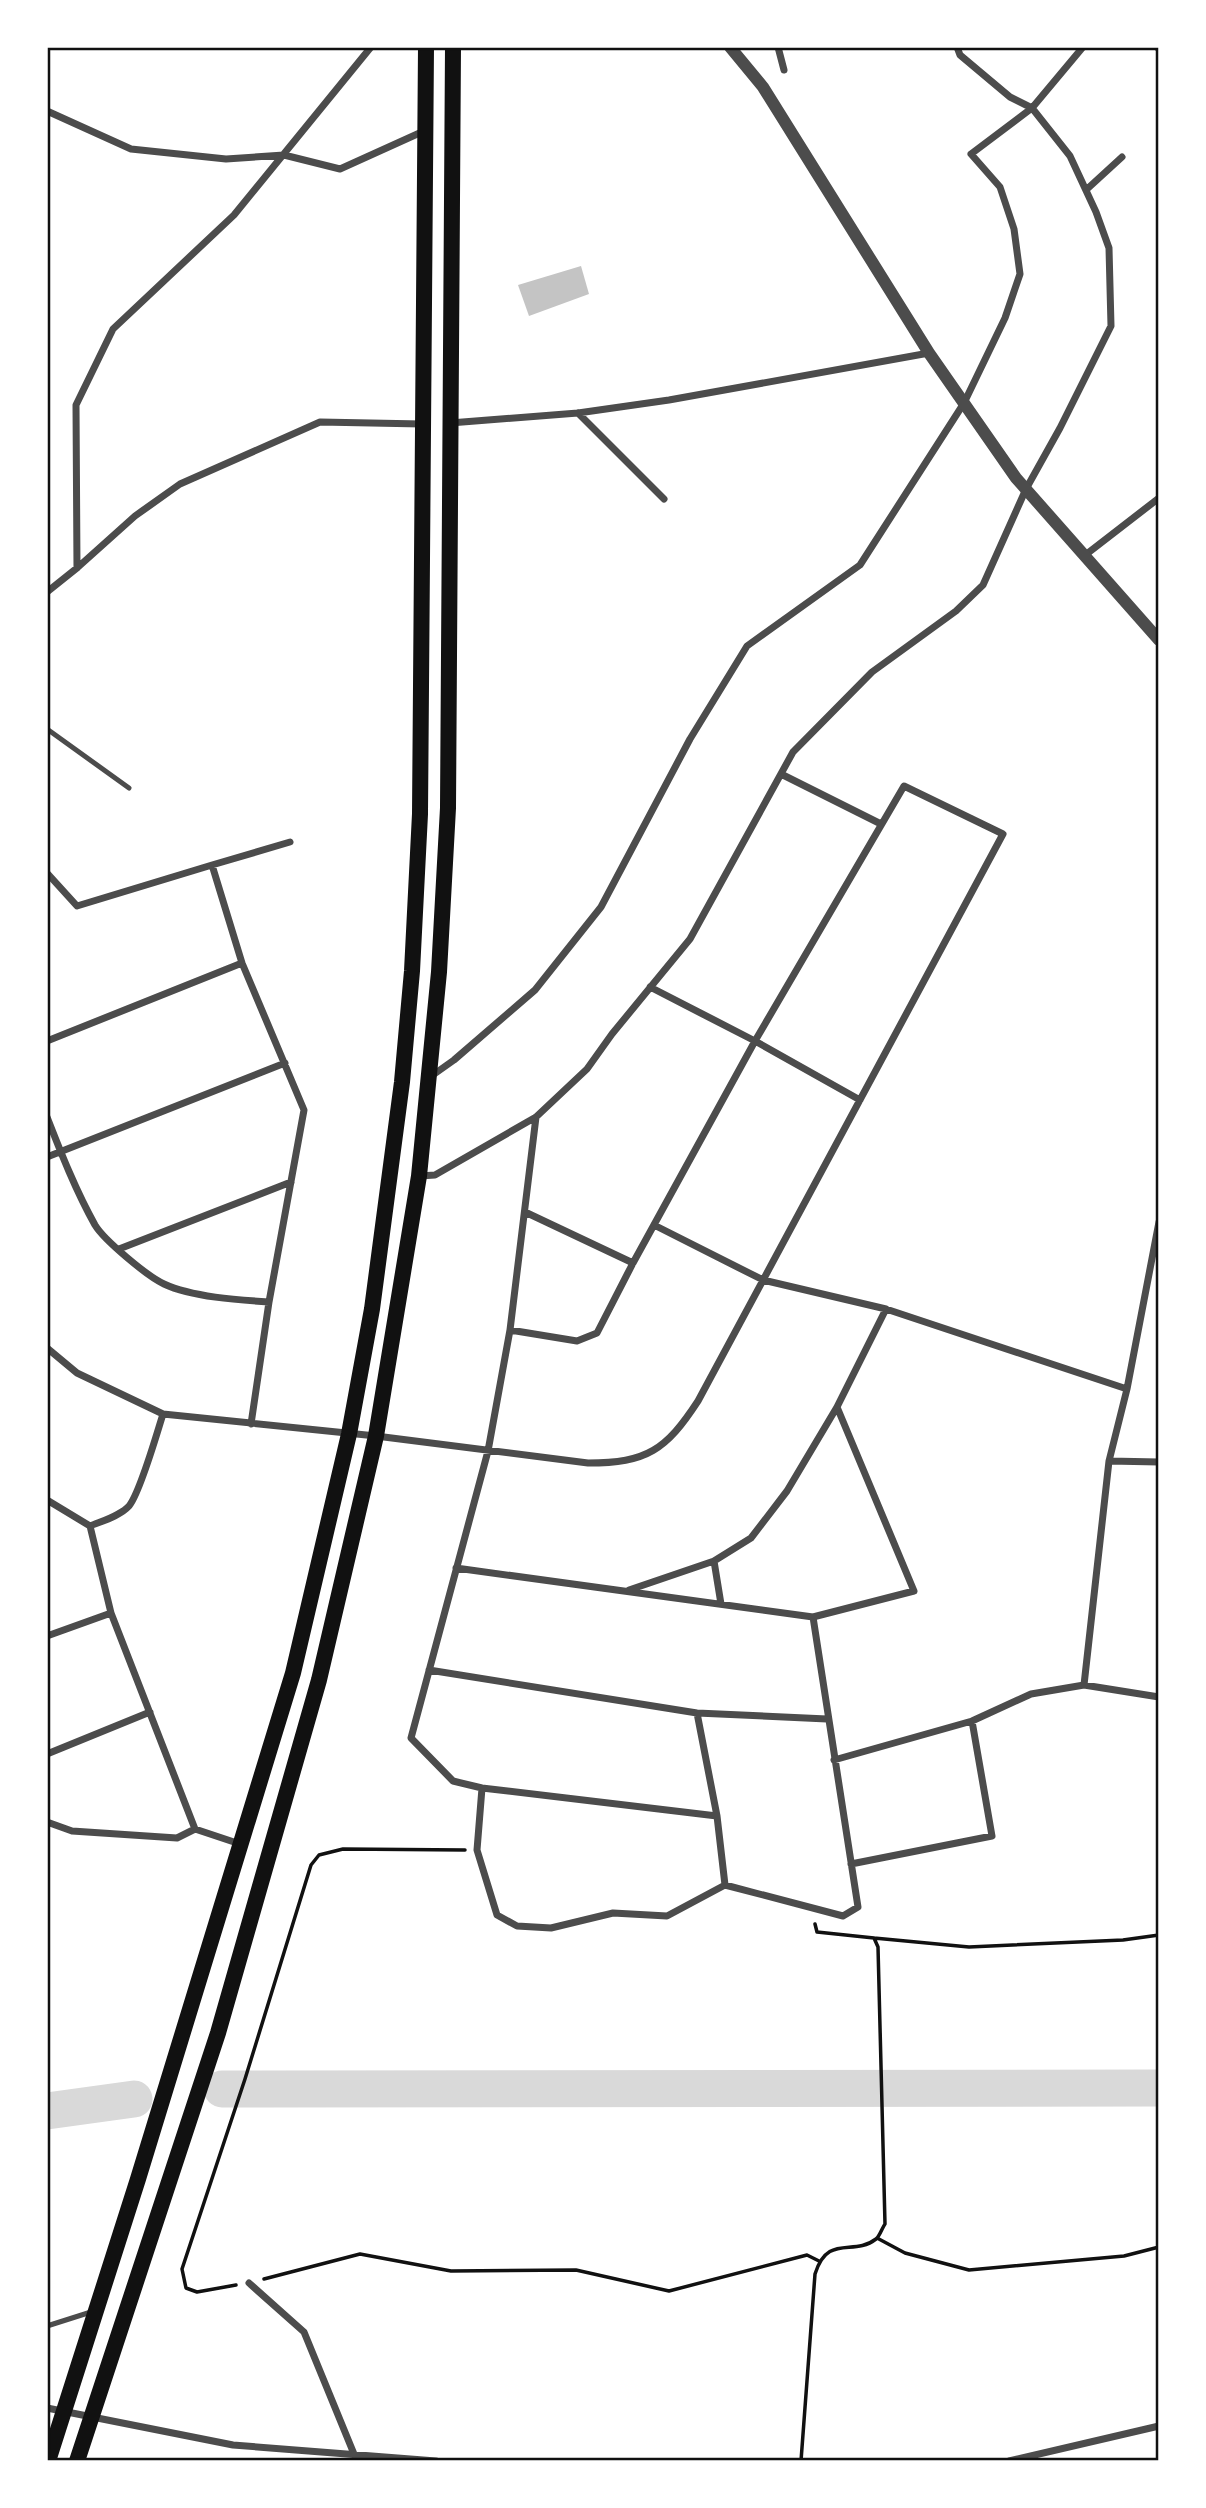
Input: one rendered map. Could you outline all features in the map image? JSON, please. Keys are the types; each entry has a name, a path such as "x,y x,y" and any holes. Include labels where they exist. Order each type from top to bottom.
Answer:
{"highway":[{"path":"48,2461 55,2409 95,2311 293,1673 349,1434 372,1309 390,1180 412,971 420,814 426,47"},
{"path":"77,2461 218,2033 318,1680 376,1436 419,1176 439,972 448,807 453,47"}],"street":[{"path":"77,569 76,405 113,330 234,215 371,47"},
{"path":"730,47 763,87 929,353 1026,489 1159,640"},
{"path":"778,47 784,70"},
{"path":"419,1176 435,1175 536,1117 587,1069 690,939 793,752 872,671 956,611 983,585 1026,489 1111,326 1109,248 1070,156 1032,108 1010,97 960,55 957,47"},
{"path":"429,1077 454,1060 535,990 601,907 690,739 747,646 860,565 964,403 1005,318 1020,274 1014,229 1000,187 971,154 1032,108 1083,47"},
{"path":"47,110 131,149 226,159 284,155 340,169 425,131"},
{"path":"1086,190 1122,157"},
{"path":"449,424 578,413 669,400 929,353"},
{"path":"578,413 664,499"},
{"path":"47,592 77,569 135,516 180,484 320,422 424,424"},
{"path":"1084,556 1159,498"},
{"path":"781,774 881,824"},
{"path":"47,1348 77,1373 163,1414 376,1436 588,1463 619,1463 642,1458 660,1447 682,1425 698,1401 1003,834 904,786 755,1041 597,1334 577,1341 510,1330"},
{"path":"47,873 77,906 290,842"},
{"path":"212,865 242,963 304,1110 269,1302 251,1424"},
{"path":"47,1041 242,963"},
{"path":"650,987 755,1041 860,1100"},
{"path":"47,1157 285,1063"},
{"path":"47,1117 60,1152 96,1227 119,1250 164,1284 216,1298 269,1302"},
{"path":"536,1117 510,1330 488,1451 411,1738 453,1781 482,1788 717,1816"},
{"path":"119,1250 291,1182"},
{"path":"525,1212 633,1263"},
{"path":"1084,1685 1109,1461 1127,1389 1159,1222"},
{"path":"654,1225 763,1280 886,1309 1127,1389"},
{"path":"627,1591 714,1561 751,1538 787,1491 837,1407 886,1309"},
{"path":"457,1568 813,1617 914,1591 837,1407"},
{"path":"90,1526 129,1506 142,1477 163,1414"},
{"path":"1109,1461 1159,1462"},
{"path":"47,1500 90,1526 111,1613 195,1829"},
{"path":"47,1510 57,1506"},
{"path":"714,1561 721,1604"},
{"path":"47,1636 111,1613"},
{"path":"482,1788 477,1850 497,1914 517,1926 551,1928 613,1913 667,1916 725,1885 843,1916 858,1907 813,1617"},
{"path":"429,1670 697,1713 827,1719"},
{"path":"834,1760 972,1721 1031,1693 1084,1685 1159,1697"},
{"path":"47,1754 150,1712"},
{"path":"697,1713 717,1816 725,1885"},
{"path":"851,1864 992,1836 972,1721"},
{"path":"47,1822 72,1831 177,1838 195,1829 241,1844"},
{"path":"249,2283 304,2332 354,2454"},
{"path":"55,2409 233,2445 436,2461"},
{"path":"1009,2461 1159,2426"}],"lane":[{"path":"47,729 129,788"},
{"path":"47,2326 95,2311"}],"path":[{"path":"477,1850 343,1849 318,1854 311,1865 245,2079 182,2269 186,2288 197,2292 249,2283 360,2255 451,2271 576,2270 669,2291 807,2255 819,2261"},
{"path":"810,1908 817,1931 969,1947 1123,1940 1159,1935"},
{"path":"801,2461 815,2274 819,2261 835,2248 861,2245 877,2238 885,2224 883,2097 877,1947 874,1938"},
{"path":"877,2238 905,2253 969,2270 1124,2256 1159,2247"}],"building":[{"path":"581,266 589,294 529,316 518,285"}],"waterway":[{"path":"222,2089 1159,2088"},
{"path":"47,2111 134,2099"}]}
